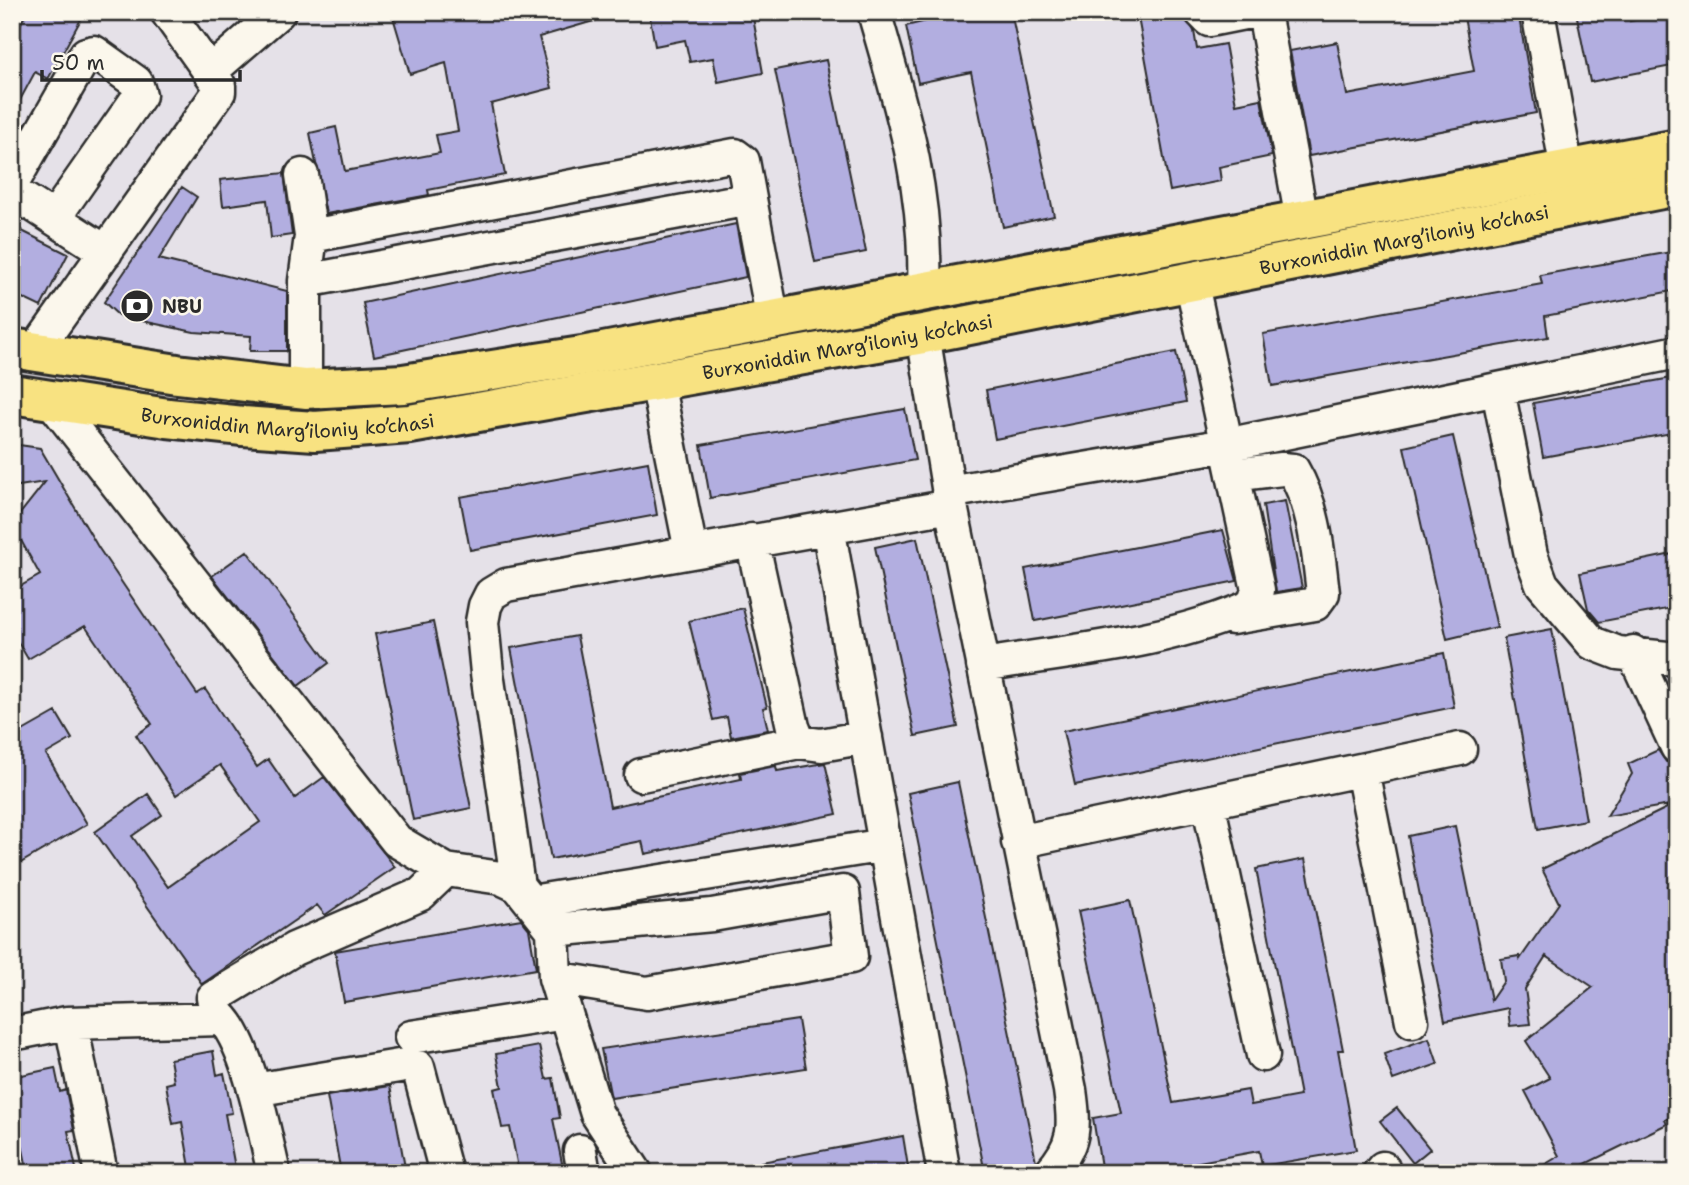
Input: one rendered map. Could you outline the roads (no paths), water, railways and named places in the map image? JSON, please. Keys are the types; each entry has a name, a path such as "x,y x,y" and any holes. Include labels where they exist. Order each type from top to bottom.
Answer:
{"main road":[{"name":"Burxoniddin Marg’iloniy ko’chasi","path":"24,350 177,374 306,389 402,384 582,356 773,321 1677,149"},
{"name":"Burxoniddin Marg’iloniy ko’chasi","path":"12,394 168,418 315,431 410,424 923,334 1677,186"},
{"path":"923,334 924,293"}],"street":[{"path":"24,350 106,252 219,92 219,85 167,12"},
{"path":"210,72 279,12"},
{"path":"874,12 912,145 926,246 924,293"},
{"path":"1201,12 1209,20 1249,12"},
{"path":"1264,12 1302,220"},
{"path":"1538,12 1567,170"},
{"path":"54,218 139,95 136,82 94,52 86,54 13,182 16,194 106,252"},
{"path":"311,236 318,232 735,155 743,161 773,321"},
{"path":"302,175 311,236 305,281 306,389"},
{"path":"305,281 750,199"},
{"path":"1191,280 1258,590 1253,605 1221,620"},
{"path":"923,334 950,499 1070,1090 1075,1126 1062,1167"},
{"path":"525,894 487,673 482,622 491,594 506,585 828,527 950,499 1230,460 1498,390 1677,352"},
{"path":"657,382 691,551"},
{"path":"1498,390 1531,555 1542,584 1592,643 1618,653 1633,652 1677,659"},
{"path":"50,399 397,841 446,870 501,878 525,894 553,930 555,978 597,1114 636,1173"},
{"path":"983,665 1177,632 1221,620 1315,604 1323,593 1310,513 1305,493 1293,470 1230,460"},
{"path":"828,527 944,1173"},
{"path":"752,540 793,727 799,742"},
{"path":"1633,652 1677,747"},
{"path":"640,775 799,742 821,745 866,737"},
{"path":"1018,842 1460,749"},
{"path":"1362,770 1412,1021"},
{"path":"1208,802 1263,1055"},
{"path":"525,894 885,845"},
{"path":"213,998 293,949 421,894 446,870"},
{"path":"553,930 712,915 842,892 851,957 647,993 555,978"},
{"path":"411,1037 566,1013"},
{"path":"12,1034 71,1023 223,1019 231,1029 254,1090 274,1173"},
{"path":"71,1023 101,1173"},
{"path":"254,1090 405,1065 418,1067 446,1173"}],"place":[{"name":"NBU","path":"137,306"}]}
